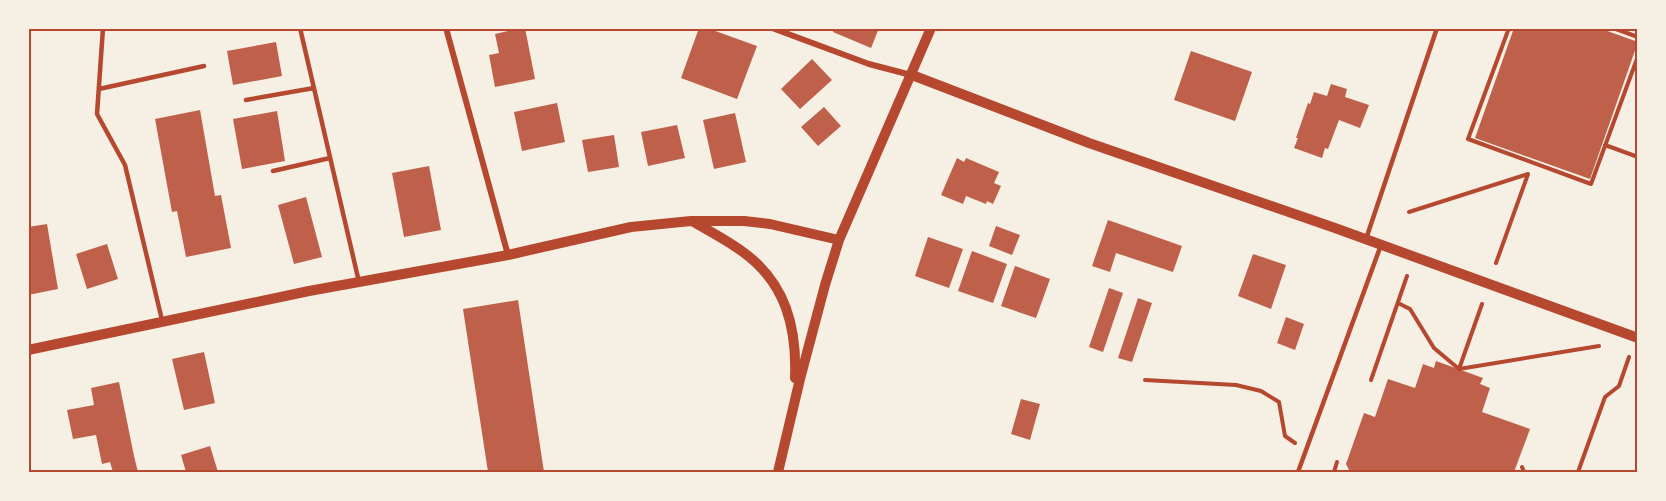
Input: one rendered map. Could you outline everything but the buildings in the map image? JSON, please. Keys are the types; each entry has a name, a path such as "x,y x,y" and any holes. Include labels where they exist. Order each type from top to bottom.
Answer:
{"street":[{"path":"446,28 508,255"},
{"path":"772,28 869,64 912,75 1089,143 1638,338"},
{"path":"778,472 825,285 839,240 932,28"},
{"path":"28,350 359,282 508,255 631,227 726,220 770,224 839,240"},
{"path":"692,221 742,251 768,274 776,286 790,317 794,339 796,361 794,404"}],"lane":[{"path":"103,28 97,114 125,165 163,322"},
{"path":"300,28 359,282"},
{"path":"1365,240 1437,28"},
{"path":"99,89 204,66"},
{"path":"246,100 314,88"},
{"path":"273,171 330,158"},
{"path":"1298,472 1381,245"}],"path":[{"path":"1509,28 1468,139 1591,184 1638,56"},
{"path":"1612,28 1638,37"},
{"path":"1605,145 1638,157"},
{"path":"1409,212 1528,174 1496,263"},
{"path":"1371,380 1407,276"},
{"path":"1398,303 1410,309 1434,348 1459,369 1599,346"},
{"path":"1459,369 1482,304"},
{"path":"1578,472 1605,397 1619,386 1629,357"},
{"path":"1145,380 1236,385 1261,391 1279,402 1285,436 1306,449"},
{"path":"1334,472 1337,462"},
{"path":"1522,467 1524,472"}]}
